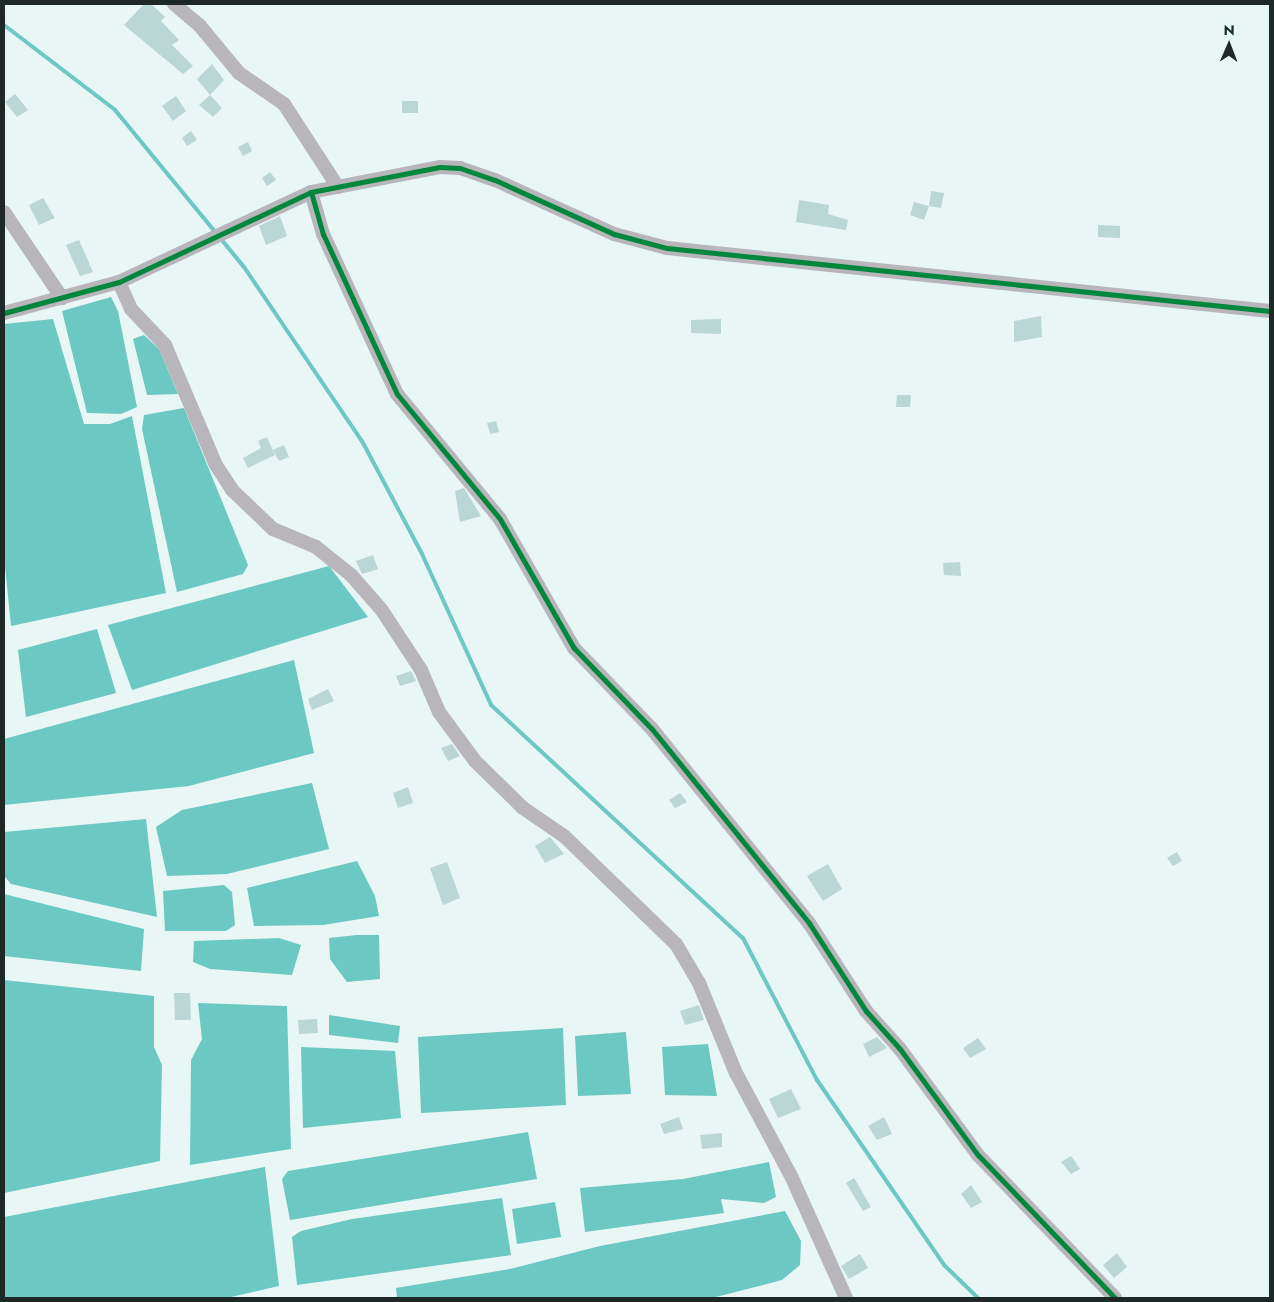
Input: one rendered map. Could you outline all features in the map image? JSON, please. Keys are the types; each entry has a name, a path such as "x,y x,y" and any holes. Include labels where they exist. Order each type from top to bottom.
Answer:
{"street":[{"path":"174,4 200,26 239,73 284,104 338,186"},
{"path":"4,313 119,282 311,192 338,186 460,168 614,234 667,248 1270,311"},
{"path":"311,192 323,234 397,394 500,519 574,648 652,729 798,909 866,1011 900,1049 978,1155 1115,1298"},
{"path":"4,212 62,298"},
{"path":"119,282 131,309 165,345 216,465 232,490 273,529 316,547 351,575 381,609 421,670 439,712 475,761 522,808 564,836 676,944 699,983 736,1073 792,1178 846,1298"}],"water":[{"path":"111,297 118,311 137,407 121,414 87,413 62,311"},
{"path":"53,319 84,424 110,424 132,416 166,593 11,626 4,557 4,324"},
{"path":"144,335 159,349 178,394 147,395 133,339"},
{"path":"184,408 248,565 243,574 177,592 142,429 144,415"},
{"path":"329,566 368,617 132,690 108,625"},
{"path":"97,629 116,693 26,717 18,650"},
{"path":"294,660 314,753 189,786 4,805 4,739"},
{"path":"312,783 329,849 227,874 167,876 156,827 182,810"},
{"path":"146,819 157,917 11,884 4,876 4,832"},
{"path":"357,861 375,896 379,916 323,925 254,926 247,888"},
{"path":"224,885 232,892 235,925 226,931 165,931 163,891"},
{"path":"4,894 144,929 141,971 4,956"},
{"path":"379,935 380,979 347,982 330,959 329,938"},
{"path":"279,938 301,945 292,975 210,969 193,962 194,941"},
{"path":"4,980 154,996 154,1047 162,1065 160,1161 4,1193"},
{"path":"198,1003 287,1006 291,1149 190,1165 191,1060 202,1039"},
{"path":"329,1015 400,1026 398,1043 329,1035"},
{"path":"563,1028 566,1105 421,1113 418,1037"},
{"path":"626,1032 631,1094 578,1096 575,1036"},
{"path":"708,1044 717,1096 665,1095 662,1047"},
{"path":"301,1047 395,1051 401,1118 303,1128"},
{"path":"528,1132 537,1179 290,1220 282,1179 288,1171"},
{"path":"769,1162 776,1197 764,1203 721,1199 724,1213 585,1232 580,1188 683,1179"},
{"path":"265,1167 279,1286 227,1298 4,1298 4,1217"},
{"path":"502,1198 511,1255 297,1285 292,1237 301,1231 352,1219"},
{"path":"555,1202 561,1237 517,1244 512,1209"},
{"path":"785,1211 801,1241 800,1265 782,1280 712,1298 397,1298 396,1288 510,1269 600,1246"}],"building":[{"path":"144,4 151,4 165,17 161,21 179,40 172,45 193,66 183,74 124,25"},
{"path":"212,64 224,80 210,95 197,79"},
{"path":"15,94 28,110 17,117 5,102"},
{"path":"210,95 222,108 213,117 199,105"},
{"path":"176,96 186,111 173,121 162,106"},
{"path":"402,101 418,101 418,113 402,113"},
{"path":"191,131 197,140 187,146 182,138"},
{"path":"248,142 252,151 243,156 238,147"},
{"path":"270,172 276,180 267,186 262,178"},
{"path":"931,191 944,193 941,208 929,206"},
{"path":"43,198 55,218 39,225 29,205"},
{"path":"799,200 829,205 828,214 848,220 846,230 796,222"},
{"path":"914,202 929,206 924,220 910,215"},
{"path":"280,216 287,236 266,245 259,226"},
{"path":"1098,225 1120,226 1120,238 1098,237"},
{"path":"79,240 93,272 80,276 66,245"},
{"path":"1041,316 1042,337 1014,342 1014,321"},
{"path":"721,319 721,334 691,333 691,320"},
{"path":"897,395 911,395 910,407 896,407"},
{"path":"496,421 499,432 490,434 487,423"},
{"path":"267,437 275,455 248,468 243,458 261,448 258,441"},
{"path":"284,445 289,457 279,461 273,450"},
{"path":"464,488 481,516 460,522 455,491"},
{"path":"373,555 378,569 362,574 356,561"},
{"path":"960,562 961,576 944,575 943,563"},
{"path":"411,671 416,681 400,686 396,676"},
{"path":"328,689 334,701 312,710 308,699"},
{"path":"452,744 460,756 448,761 441,748"},
{"path":"408,787 413,803 398,808 393,793"},
{"path":"680,793 687,802 675,808 669,800"},
{"path":"550,837 564,854 545,863 535,846"},
{"path":"1177,852 1182,861 1173,866 1167,858"},
{"path":"447,862 460,898 443,905 430,868"},
{"path":"828,864 842,889 823,901 807,876"},
{"path":"174,993 190,993 191,1020 175,1020"},
{"path":"699,1005 704,1020 685,1025 680,1011"},
{"path":"317,1019 318,1033 299,1034 298,1020"},
{"path":"877,1037 887,1048 869,1057 863,1044"},
{"path":"978,1038 986,1049 970,1058 963,1048"},
{"path":"791,1089 801,1109 778,1118 769,1099"},
{"path":"679,1117 683,1129 664,1134 660,1124"},
{"path":"884,1117 892,1134 877,1140 868,1126"},
{"path":"722,1133 722,1147 702,1149 700,1135"},
{"path":"1071,1156 1080,1169 1071,1174 1061,1162"},
{"path":"854,1178 871,1207 863,1211 846,1183"},
{"path":"971,1185 982,1202 971,1208 961,1194"},
{"path":"1117,1253 1127,1267 1114,1278 1103,1265"},
{"path":"860,1254 868,1268 849,1279 841,1266"}],"waterway":[{"path":"4,25 115,110 244,267 362,441 422,554 491,705 743,938 817,1080 944,1265 978,1298"}],"cycle path":[{"path":"4,313 119,282 311,192 440,167 460,168 495,180 614,234 667,248 1270,311"},
{"path":"311,192 323,234 397,394 500,519 574,648 652,729 809,923 866,1011 900,1049 978,1155 1115,1298"}]}
